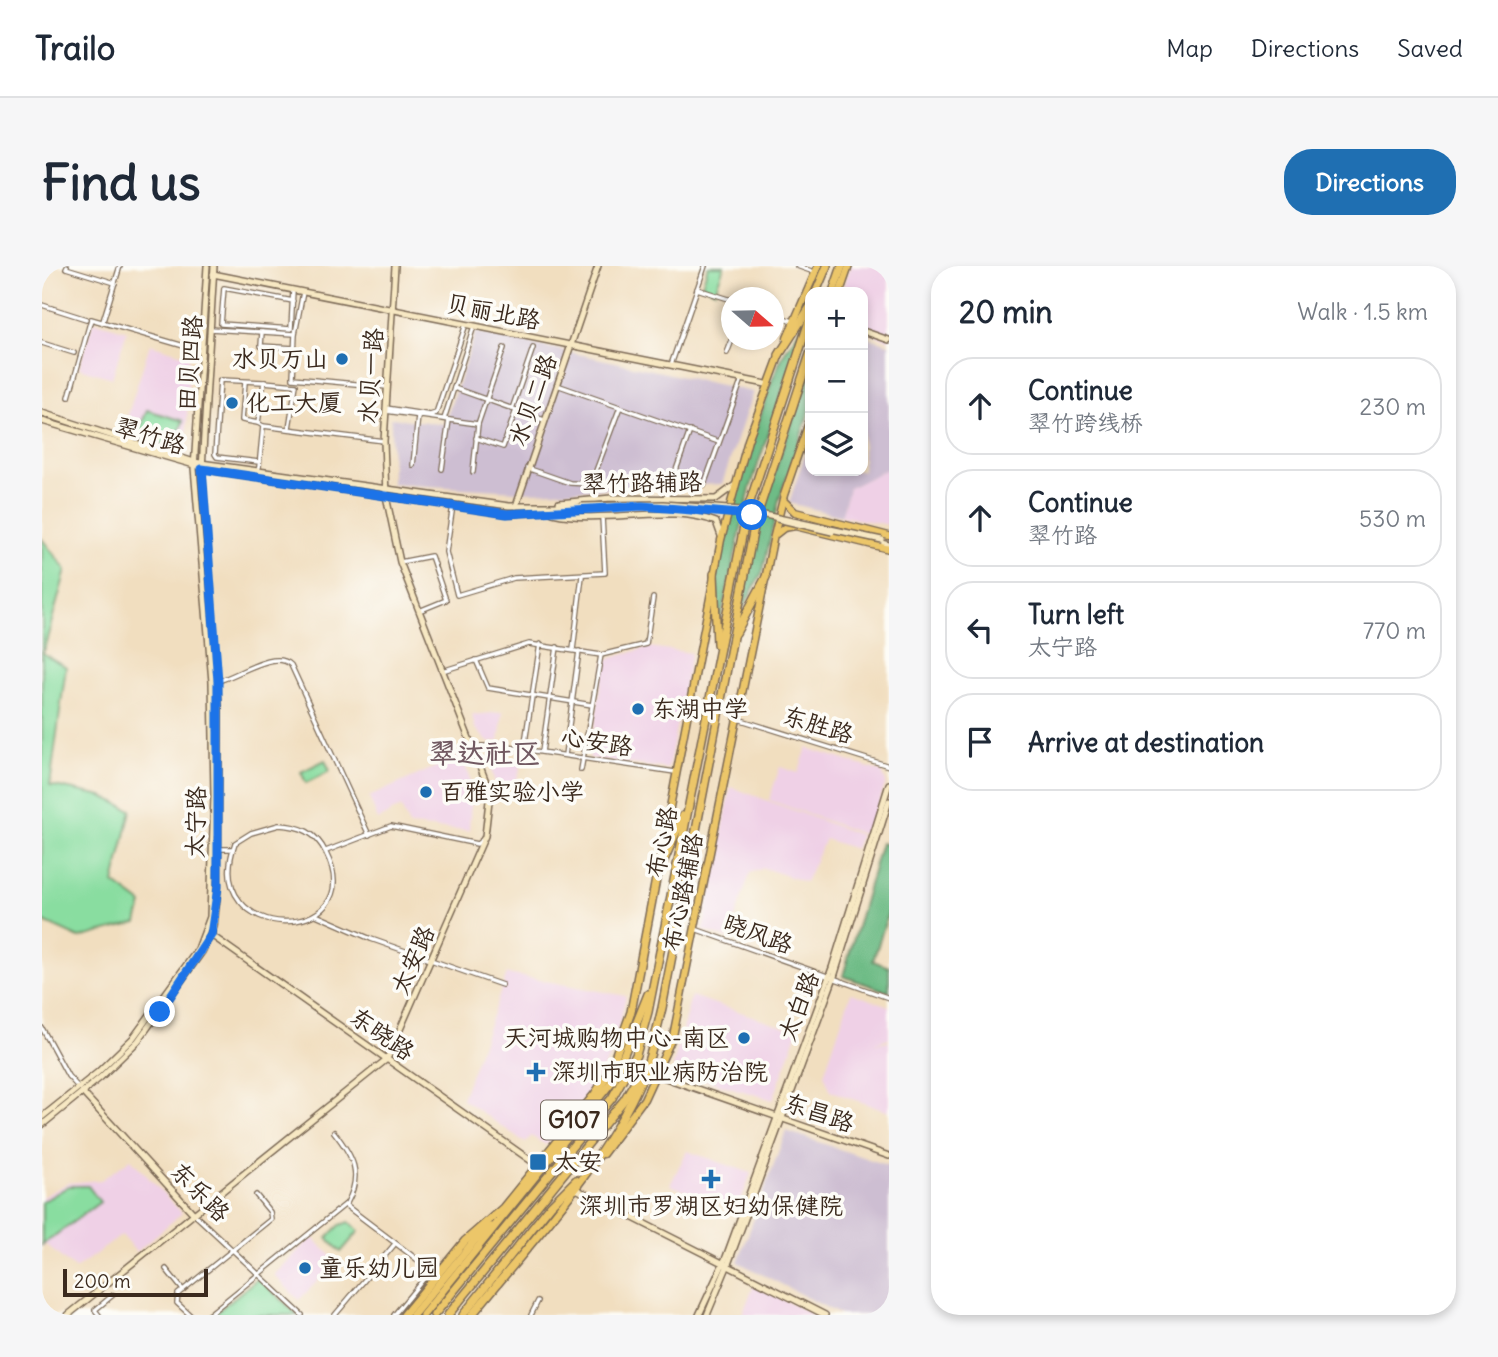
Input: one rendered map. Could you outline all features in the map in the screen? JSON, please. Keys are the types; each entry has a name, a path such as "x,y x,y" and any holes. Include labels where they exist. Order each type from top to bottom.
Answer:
{"highway":[{"path":"820,287 828,266"},
{"path":"835,287 842,266"},
{"path":"779,355 805,315"},
{"name":"布心路","path":"434,1315 612,1098 639,1045 655,977 752,489 805,333"},
{"name":"布心路","path":"588,1172 638,1087 653,1042 729,650 763,491 805,369"},
{"path":"714,574 718,654"},
{"path":"729,650 742,618 765,577"},
{"name":"布心路辅路","path":"404,1315 465,1241 503,1208 595,1094 617,1059 631,1012 656,879 689,803"},
{"path":"424,1315 614,1079 655,977"},
{"name":"布心路","path":"448,1315 624,1100 642,1070 653,1042"},
{"path":"463,1315 551,1205 588,1172"},
{"name":"布心路辅路","path":"472,1315 588,1172"},
{"path":"413,1315 475,1240 511,1209"}],"main road":[{"name":"田贝四路","path":"202,466 201,351 207,266"},
{"name":"田贝四路","path":"194,465 204,412 214,266"},
{"name":"水贝一路","path":"385,488 384,441 396,266"},
{"name":"水贝二路","path":"516,506 598,266"},
{"path":"842,287 849,266"},
{"name":"布心路辅路","path":"656,879 714,574 735,485 766,384 817,269"},
{"name":"贝丽北路","path":"214,274 766,384"},
{"path":"868,333 889,340"},
{"name":"翠竹路","path":"42,413 194,465"},
{"name":"翠竹路","path":"42,421 194,465 546,509"},
{"name":"布心路辅路","path":"588,1172 627,1124 657,1075 673,1036 773,540 784,495 805,434"},
{"name":"太宁路","path":"194,465 212,694 213,861 209,934"},
{"name":"翠竹路","path":"202,466 507,514 582,507 659,507 736,513 887,543"},
{"name":"太宁路","path":"42,1125 138,1041 184,979 216,917 219,849 218,681 202,466"},
{"name":"翠竹路辅路","path":"546,509 582,499 705,500 723,496 735,485"},
{"name":"太安路","path":"68,1315 387,1059 433,960 485,836 490,792 400,562 385,488"},
{"path":"784,495 786,505 795,512 887,543"},
{"path":"696,517 712,512 712,504 705,500"},
{"name":"翠竹路辅路","path":"546,509 602,517 696,517 716,522 720,527 721,540"},
{"path":"795,512 788,518 788,523 795,526 887,543"},
{"path":"773,540 784,528 795,526"},
{"name":"太白路","path":"831,979 889,784"},
{"name":"太白路","path":"706,1315 831,979 889,801"},
{"name":"东晓路","path":"209,934 537,1165"},
{"name":"东昌路","path":"657,1075 889,1156"},
{"name":"太宁路","path":"42,1117 81,1091"},
{"name":"东乐路","path":"81,1091 194,1213"},
{"path":"574,1188 825,1315"},
{"name":"太白路","path":"699,1315 725,1266"}],"street":[{"path":"67,266 66,268 115,283"},
{"path":"103,322 120,266"},
{"path":"671,365 705,266"},
{"path":"797,266 817,269"},
{"path":"293,290 293,301 291,329 221,324 224,288 293,301"},
{"path":"697,289 721,297"},
{"path":"303,292 295,334 293,378 387,387"},
{"path":"42,305 201,351"},
{"path":"784,318 794,322"},
{"path":"69,397 89,319"},
{"path":"386,410 430,415 436,413 466,324"},
{"path":"442,469 446,420 474,326"},
{"path":"209,329 295,334"},
{"path":"262,332 261,346 294,348"},
{"path":"42,343 74,353"},
{"path":"473,472 478,424 504,348"},
{"path":"477,438 503,447 533,348"},
{"path":"704,485 742,379"},
{"path":"259,462 218,457 215,454 220,380 296,385 289,428"},
{"path":"245,381 242,420 263,426 384,441"},
{"path":"258,423 264,382"},
{"path":"557,385 719,442"},
{"path":"454,388 544,420"},
{"path":"527,468 570,483 591,484 620,407"},
{"path":"386,410 478,424"},
{"path":"204,412 218,412"},
{"path":"412,466 418,416"},
{"path":"258,471 263,426"},
{"path":"666,498 690,431"},
{"path":"453,505 446,552 457,594 514,579 605,573 602,517"},
{"path":"400,562 431,556 446,600 419,611"},
{"path":"573,650 582,575"},
{"path":"442,671 524,645 540,644 601,655 646,644 653,598"},
{"path":"524,749 540,644"},
{"path":"542,752 557,647"},
{"path":"565,755 579,651"},
{"path":"582,770 601,655"},
{"path":"218,681 275,659 291,665 369,835"},
{"path":"476,660 488,688 592,705"},
{"name":"东胜路","path":"738,719 889,766"},
{"name":"心安路","path":"472,746 488,744 675,772"},
{"path":"279,825 306,830 316,837 326,851 333,872 333,890 328,905 316,915 282,922 258,916 246,910 234,892 233,849 240,839 279,825"},
{"path":"326,851 391,826 477,844 485,836"},
{"path":"219,849 233,849"},
{"path":"316,915 371,939 502,985"},
{"name":"晓风路","path":"695,929 889,998"},
{"path":"42,1028 64,1069 81,1091"},
{"path":"208,1315 345,1205 355,1188 357,1175 354,1161 334,1132"},
{"path":"190,1315 176,1301 183,1290 271,1219 270,1212 256,1195"},
{"path":"345,1205 394,1245 399,1244 431,1270 394,1315"},
{"name":"东乐路","path":"194,1213 302,1315"},
{"path":"335,1315 394,1245"},
{"path":"166,1269 183,1290"},
{"path":"99,1315 95,1310 113,1295"},
{"path":"531,1315 538,1301"}],"shaded area":[{"path":"850,266 889,266 889,340 868,333 868,287 843,287"},
{"path":"93,321 127,331 112,378 79,368"},
{"path":"476,332 753,392 722,484 532,492 392,484 391,418 444,424"},
{"path":"868,338 889,344 889,468 849,488 841,516 789,503 805,454 805,476 868,476"},
{"path":"150,344 189,356 186,454 122,434"},
{"path":"889,468 889,525 841,516 849,488"},
{"name":"东湖中学","path":"649,647 691,653 668,769 589,758 605,660"},
{"path":"503,712 499,741 488,742 475,728 472,715"},
{"path":"807,748 882,772 886,782 868,836 769,800 780,767 798,773"},
{"name":"百雅实验小学","path":"462,755 472,787 469,831 409,826 401,807 378,820 369,797"},
{"path":"489,759 522,764 515,784 497,792"},
{"path":"731,787 860,835 855,849 825,839 805,882 764,868 750,873 728,939 703,930"},
{"name":"深圳市职业病防治院","path":"507,974 626,996 612,1053 590,1091 546,1145 531,1136 526,1143 462,1099"},
{"path":"851,993 889,1006 889,1038 874,1043 889,1041 889,1112 831,1091 824,1074"},
{"name":"天河城购物中心-南区","path":"691,996 798,1031 773,1100 675,1071 673,1065"},
{"path":"786,1131 889,1166 889,1315 841,1315 738,1262"},
{"name":"深圳市罗湖区妇幼保健院","path":"687,1151 751,1173 738,1209 670,1185"},
{"path":"131,1159 182,1213 136,1252 122,1235 75,1269 46,1245 42,1247 42,1197 68,1183 101,1180"},
{"name":"童乐幼儿园","path":"312,1237 337,1261 299,1300 274,1275"},
{"path":"754,1285 814,1315 742,1315"}],"green space":[{"path":"708,266 724,266 715,291 702,285"},
{"path":"805,321 750,489 719,626 716,573 735,495 772,380 783,355"},
{"path":"805,382 805,424 779,500 763,571 741,612 763,507"},
{"path":"147,410 183,421 174,447 137,436"},
{"path":"42,539 66,570 43,653 66,667 50,785 102,796 131,810 114,883 142,904 137,923 79,938 42,921"},
{"path":"325,760 330,771 306,783 301,772"},
{"path":"881,843 889,845 889,910 873,961 889,967 889,992 843,976"},
{"path":"69,1186 88,1186 100,1202 42,1245 42,1202"},
{"path":"349,1222 359,1231 341,1252 327,1238 340,1225"},
{"path":"258,1278 298,1315 213,1315"}],"place":[{"name":"水贝万山","path":"342,359"},
{"name":"化工大厦","path":"232,403"},
{"name":"东湖中学","path":"638,709"},
{"name":"百雅实验小学","path":"426,792"},
{"name":"天河城购物中心-南区","path":"744,1038"},
{"name":"深圳市职业病防治院","path":"536,1072"},
{"name":"太安","path":"538,1162"},
{"name":"深圳市罗湖区妇幼保健院","path":"711,1179"},
{"name":"童乐幼儿园","path":"305,1268"}],"district":[{"name":"翠达社区","path":"485,753"}],"route":[{"path":"160,1012 202,953 216,917 218,681 202,469 507,514 642,506 752,515"}]}
